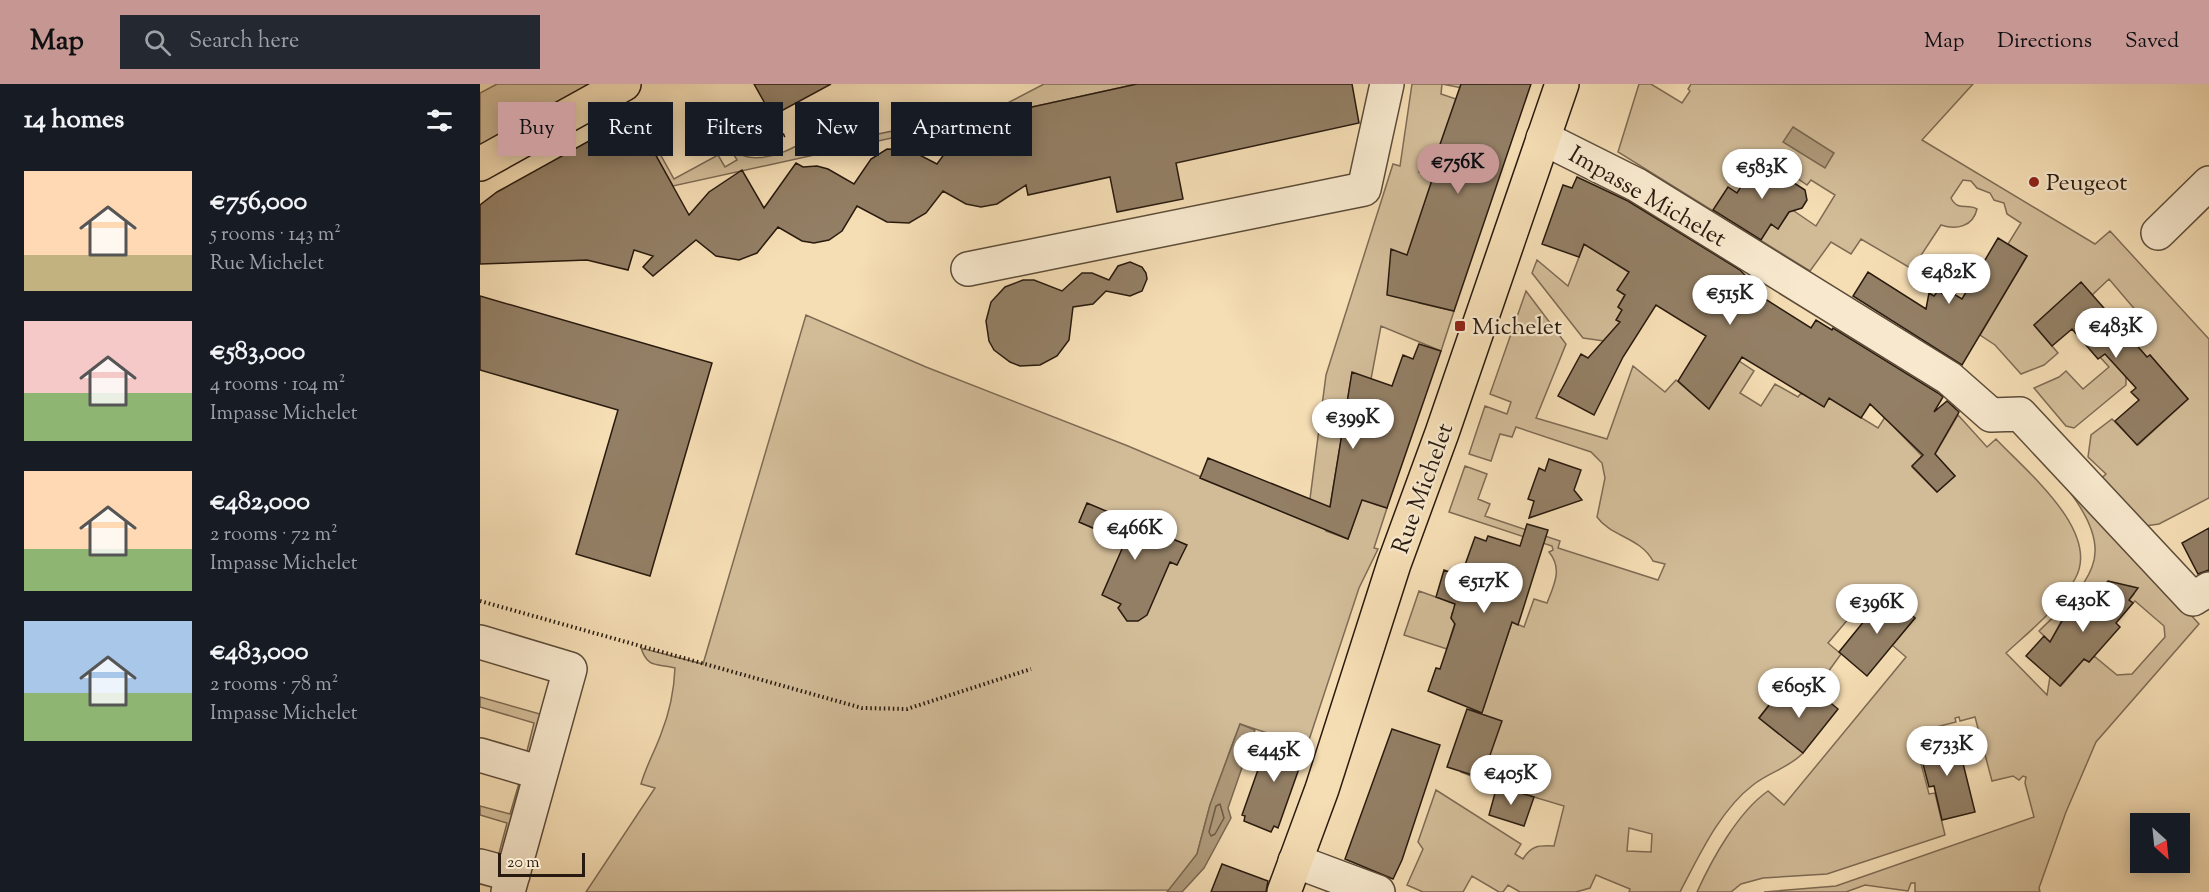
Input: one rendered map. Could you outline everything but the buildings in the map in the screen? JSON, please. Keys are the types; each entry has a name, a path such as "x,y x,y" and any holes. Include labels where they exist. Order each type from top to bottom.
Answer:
{"main road":[{"path":"480,164 624,84"},
{"name":"Rue Michelet","path":"1284,892 1322,789 1394,564 1562,84"}],"street":[{"path":"968,269 1364,189 1387,84"},
{"name":"Impasse Michelet","path":"1543,138 1620,175 1668,203 1949,378 1990,415 2020,414 2193,599 2209,589"},
{"path":"2158,233 2209,183"},
{"path":"480,642 570,669 511,883 480,866"},
{"path":"480,755 541,773"},
{"path":"1295,861 1378,892"}],"path":[{"path":"783,136 787,134"},
{"path":"480,601 862,708 907,710 1030,669"}],"shaded area":[{"path":"497,84 595,84 562,102 498,102 498,137 480,147 480,93"},
{"path":"1044,84 1137,84 1032,107 1032,102 1009,102"},
{"path":"1412,84 1442,84 1441,94 1456,99 1458,171 1424,159 1419,172 1442,180 1430,271 1419,303 1454,311 1441,351 1381,326 1371,379 1352,373 1326,531 1348,539 1369,477 1374,504 1387,508 1374,548 1378,549 1359,588 1307,746 1240,724 1210,805 1197,854 1170,890 586,892 655,788 641,784 666,718 675,668 650,662 641,648 703,664 806,315 926,367 1128,446 1307,522 1326,375 1393,164 1400,166"},
{"path":"1442,84 1475,84 1462,88"},
{"path":"1639,84 1651,84 1682,103 1690,91 1688,89 1691,84 1973,84 1922,140 2095,244 2110,231 2209,339 2209,498 2159,524 2138,527 2096,483 2106,474 2088,457 2091,435 2112,419 2138,445 2188,399 2150,355 2126,377 2126,385 2074,428 2066,426 2034,388 2059,377 2066,371 2083,389 2109,367 2100,357 2143,319 2109,279 2092,295 2053,308 2034,325 2058,353 2044,365 2021,374 1995,345 1980,335 2027,256 2008,244 2021,223 2007,214 2004,203 1994,200 1990,193 1977,188 1971,181 1963,180 1951,198 1957,205 1977,209 1975,215 1963,226 1941,225 1912,269 1861,239 1851,254 1831,242 1810,271 1760,240 1771,224 1778,229 1791,209 1816,226 1835,195 1811,180 1807,185 1778,165 1774,171 1758,161 1743,196 1728,188 1713,211 1618,152"},
{"path":"891,131 891,138 879,141 879,134"},
{"path":"795,146 795,156 809,156 673,186 656,156 661,156 674,179 716,156 719,156 725,167 737,160 735,156 757,158 783,156 783,152"},
{"path":"1584,244 1629,272 1618,290 1625,295 1618,307 1622,310 1617,320 1625,326 1604,341 1583,338 1532,273 1537,260 1568,286"},
{"path":"1526,291 1566,344 1536,418 1607,439 1633,366 1665,392 1676,380 1709,408 1739,361 1754,371 1740,393 1761,406 1775,384 1798,397 1801,393 1824,406 1829,398 1878,428 1889,411 1895,428 1922,456 1912,467 1937,492 1955,476 1935,454 1958,415 1987,447 1996,439 2041,485 2070,522 2078,542 2081,561 2075,579 2068,590 2044,619 2006,653 2047,695 2050,677 2061,686 2084,659 2089,662 2094,656 2117,675 2132,674 2165,637 2164,626 2135,601 2133,603 2129,600 2134,594 2130,586 2075,619 2064,616 2050,642 2039,631 2069,602 2082,585 2092,567 2095,549 2091,530 2082,510 2054,473 2010,427 2016,421 2199,624 2096,742 2066,812 2039,888 2040,892 1915,892 1915,883 1911,883 1908,891 1865,885 1846,892 1764,892 1836,886 2034,817 2025,783 2026,777 2023,776 2019,780 2013,776 1992,781 1975,717 1960,721 1959,717 1955,718 1956,722 1913,733 1929,794 1935,793 1945,835 1827,874 1763,878 1741,884 1731,892 1697,892 1718,851 1746,811 1768,791 1784,805 1906,657 1892,645 1915,618 1877,585 1828,643 1841,654 1815,690 1798,683 1790,685 1776,696 1759,718 1803,753 1753,785 1730,807 1711,834 1680,892 1629,892 1630,889 1596,875 1590,888 1576,892 1520,892 1508,885 1503,892 1499,892 1472,876 1463,892 1423,892 1407,885 1423,849 1418,842 1436,790 1521,844 1515,854 1523,859 1529,851 1536,847 1554,846 1564,806 1497,786 1461,772 1512,622 1524,627 1534,599 1547,603 1556,577 1556,565 1549,552 1553,550 1552,546 1449,512 1465,466 1487,474 1478,499 1490,504 1485,516 1560,541 1558,548 1658,580 1665,564 1653,561 1641,547 1610,529 1597,517 1605,478 1602,463 1591,452 1516,427 1512,437 1500,434 1491,461 1469,454 1485,406 1507,414 1511,402 1490,394","holes":["1629,828 1652,834 1651,852 1627,851"]},
{"path":"1419,591 1461,606 1452,613 1451,618 1455,622 1447,649 1404,635"},
{"path":"480,697 547,716 536,758 526,755 534,723 480,707"},
{"path":"520,780 528,783 507,859 498,857 507,823 480,815 480,806 510,814"}],"water":[{"path":"1793,127 1834,153 1825,168 1783,142"},
{"path":"1240,724 1255,730 1228,808 1231,818 1204,868 1182,892 1167,892 1197,854 1210,805"}],"place":[{"name":"Peugeot","path":"2034,182"},
{"name":"Michelet","path":"1460,326"}]}
